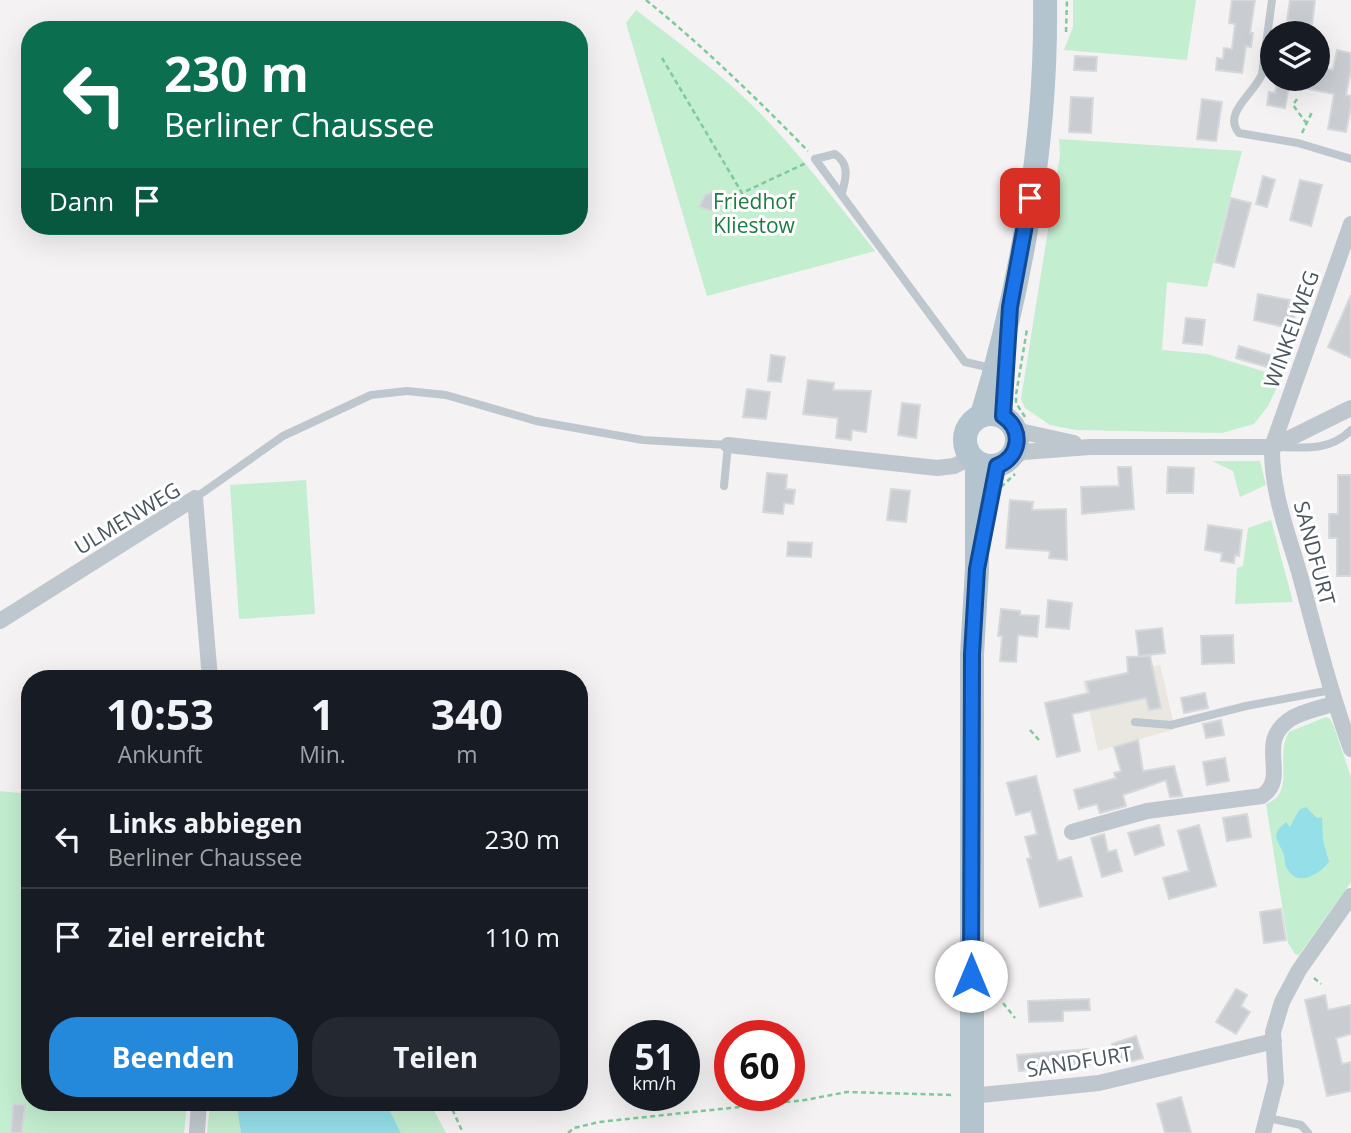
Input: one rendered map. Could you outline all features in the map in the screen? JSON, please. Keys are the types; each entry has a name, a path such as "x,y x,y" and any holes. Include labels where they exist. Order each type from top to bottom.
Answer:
{"main road":[{"path":"972,1133 972,654 977,569 995,463 1017,445 1000,421 994,369 1010,307 1035,171 1045,0"},
{"path":"1000,421 1010,307"},
{"path":"995,463 965,445 966,430 975,419 1000,421"}],"street":[{"name":"WINKELWEG","path":"1272,447 1351,225"},
{"path":"728,445 937,468 995,463 1023,452 1090,447 1272,447 1350,410"},
{"path":"1000,421 1090,447"},
{"name":"SANDFURT","path":"1272,447 1279,501 1333,696 1351,749"},
{"name":"ULMENWEG","path":"0,621 195,498 209,670"},
{"path":"1072,832 1147,811 1262,796 1270,791 1275,779 1272,745 1279,730 1293,718 1333,696"},
{"path":"1266,1126 1276,1082 1273,1032 1282,1002 1298,970 1351,896"},
{"name":"SANDFURT","path":"971,1096 1099,1083 1273,1041"},
{"path":"197,1133 199,1111"}],"lane":[{"path":"1272,0 1262,74 1258,85 1242,103 1232,121 1239,134 1298,143 1351,159"},
{"path":"842,193 847,172 841,158 835,154 815,159 965,362 994,369"},
{"path":"195,498 283,436 371,395 407,391 446,395 536,421 629,438 728,445 724,486"},
{"path":"1272,447 1326,446 1344,438 1351,430"},
{"path":"1135,722 1171,725 1246,706 1333,696"},
{"path":"1266,1126 1301,1125 1308,1133"}],"path":[{"path":"646,0 718,61 815,159 742,193 663,58"},
{"path":"1297,99 1293,105 1307,124"},
{"path":"1298,143 1313,110"},
{"path":"995,463 1001,487 998,494"},
{"path":"1030,730 1039,740"},
{"path":"1003,1003 1015,1018"},
{"path":"568,1133 574,1128 599,1122 805,1100 847,1092 971,1096"},
{"path":"453,1111 463,1133"}],"shaded area":[{"path":"1160,665 1175,729 1098,751 1083,681"}],"green space":[{"path":"1073,0 1196,0 1187,60 1064,50 1073,27"},
{"name":"Friedhof Kliestow","path":"636,10 717,73 761,114 806,164 875,251 707,296 626,23"},
{"path":"1059,139 1242,151 1207,287 1167,282 1162,350 1207,354 1282,377 1268,406 1254,424 1222,433 1076,430 1050,425 1025,408 1021,399 1060,155"},
{"path":"1212,461 1260,461 1266,485 1240,497 1233,471"},
{"path":"306,480 315,614 239,619 230,485"},
{"path":"1271,520 1293,602 1235,604 1237,568 1243,566 1248,528"},
{"path":"1326,717 1334,727 1351,777 1351,882 1299,955 1295,954 1288,943 1266,804 1281,791 1283,752 1289,732"},
{"path":"0,791 21,793 21,1111 186,1111 184,1133 0,1133"},
{"path":"209,1111 237,1111 241,1133 207,1133"},
{"path":"390,1111 434,1111 446,1133 401,1133"}],"water":[{"path":"1306,807 1317,818 1322,817 1323,840 1329,862 1315,874 1298,878 1287,868 1276,834 1286,822 1290,827 1299,810"},
{"path":"237,1111 390,1111 401,1133 241,1133"}],"building":[{"path":"1232,0 1255,0 1250,33 1253,33 1251,47 1246,46 1242,73 1216,70 1217,58 1223,59 1224,48 1232,49 1235,24 1229,23"},
{"path":"1290,0 1315,0 1312,21 1287,20"},
{"path":"1337,50 1351,53 1346,95 1351,96 1351,107 1346,132 1328,129 1334,94 1319,91 1330,91 1330,70 1333,70"},
{"path":"1075,56 1097,57 1096,71 1074,70"},
{"path":"1288,91 1285,108 1267,105 1269,92"},
{"path":"1071,97 1093,98 1091,133 1069,132"},
{"path":"1202,99 1222,102 1216,141 1197,139"},
{"path":"1263,176 1275,180 1267,207 1256,204"},
{"path":"1300,180 1322,185 1311,226 1290,220"},
{"path":"712,192 718,194 721,201 719,207 712,211 699,207 705,195"},
{"path":"1231,198 1251,203 1234,267 1215,262"},
{"path":"1258,294 1290,300 1288,307 1296,309 1292,329 1254,320"},
{"path":"1351,295 1351,358 1328,347"},
{"path":"1186,318 1205,320 1202,345 1183,343"},
{"path":"1239,346 1280,358 1277,370 1236,358"},
{"path":"771,355 785,357 781,382 768,381"},
{"path":"808,380 834,383 833,390 871,391 866,432 852,430 851,440 836,438 838,418 803,414"},
{"path":"747,389 770,392 766,419 743,417"},
{"path":"902,403 920,405 916,438 898,435"},
{"path":"1118,467 1131,467 1134,509 1082,514 1081,487 1119,486"},
{"path":"1168,467 1194,468 1193,493 1167,493"},
{"path":"767,473 787,475 786,489 795,490 793,504 784,503 783,514 763,512"},
{"path":"1338,475 1351,475 1351,576 1337,576 1337,538 1329,538 1329,514 1338,514"},
{"path":"891,489 910,491 906,522 887,520"},
{"path":"1010,500 1033,502 1032,510 1066,509 1067,560 1049,558 1050,551 1006,548"},
{"path":"1208,525 1242,530 1239,556 1235,555 1234,563 1221,561 1222,553 1205,550"},
{"path":"788,542 812,543 811,557 787,556"},
{"path":"1048,600 1072,603 1069,629 1046,627"},
{"path":"1001,609 1020,611 1020,615 1039,616 1037,637 1018,635 1016,662 1000,661 1002,636 998,636"},
{"path":"1162,628 1165,653 1139,656 1136,631"},
{"path":"1233,635 1234,663 1202,664 1201,636"},
{"path":"1150,656 1161,708 1149,710 1146,698 1072,714 1080,751 1057,757 1045,703 1089,693 1086,682 1128,673 1127,657"},
{"path":"1205,693 1208,708 1184,713 1181,698"},
{"path":"1221,720 1224,735 1206,738 1203,724"},
{"path":"1138,740 1143,771 1174,766 1182,796 1170,797 1166,780 1123,795 1126,806 1100,813 1097,804 1079,809 1074,790 1116,778 1114,773 1121,771 1114,747"},
{"path":"1225,758 1229,781 1207,785 1203,762"},
{"path":"1036,776 1058,861 1071,857 1082,896 1040,907 1027,859 1031,858 1025,837 1037,834 1031,811 1016,815 1007,783"},
{"path":"1247,814 1251,837 1227,841 1223,818"},
{"path":"1159,825 1164,845 1135,855 1128,833"},
{"path":"1199,825 1216,886 1169,899 1163,878 1189,871 1178,831"},
{"path":"1104,834 1108,852 1116,850 1122,871 1102,877 1091,838"},
{"path":"1281,909 1286,940 1264,943 1260,912"},
{"path":"1236,989 1247,995 1241,1006 1250,1012 1236,1034 1216,1022"},
{"path":"1325,995 1328,1010 1351,1005 1351,1034 1336,1038 1342,1064 1351,1062 1351,1091 1327,1096 1305,1000"},
{"path":"1089,999 1090,1010 1063,1011 1063,1021 1029,1022 1028,1001"},
{"path":"1136,1036 1143,1058 1118,1065 1112,1044"},
{"path":"1088,1049 1089,1065 1019,1071 1017,1055"},
{"path":"1181,1097 1191,1133 1165,1133 1157,1104"},
{"path":"13,1104 21,1105 21,1111 24,1111 22,1133 11,1133"}],"route":[{"path":"971,976 972,654 977,569 997,466 1011,458 1017,445 1015,430 1003,416 1010,307 1030,198"}]}
